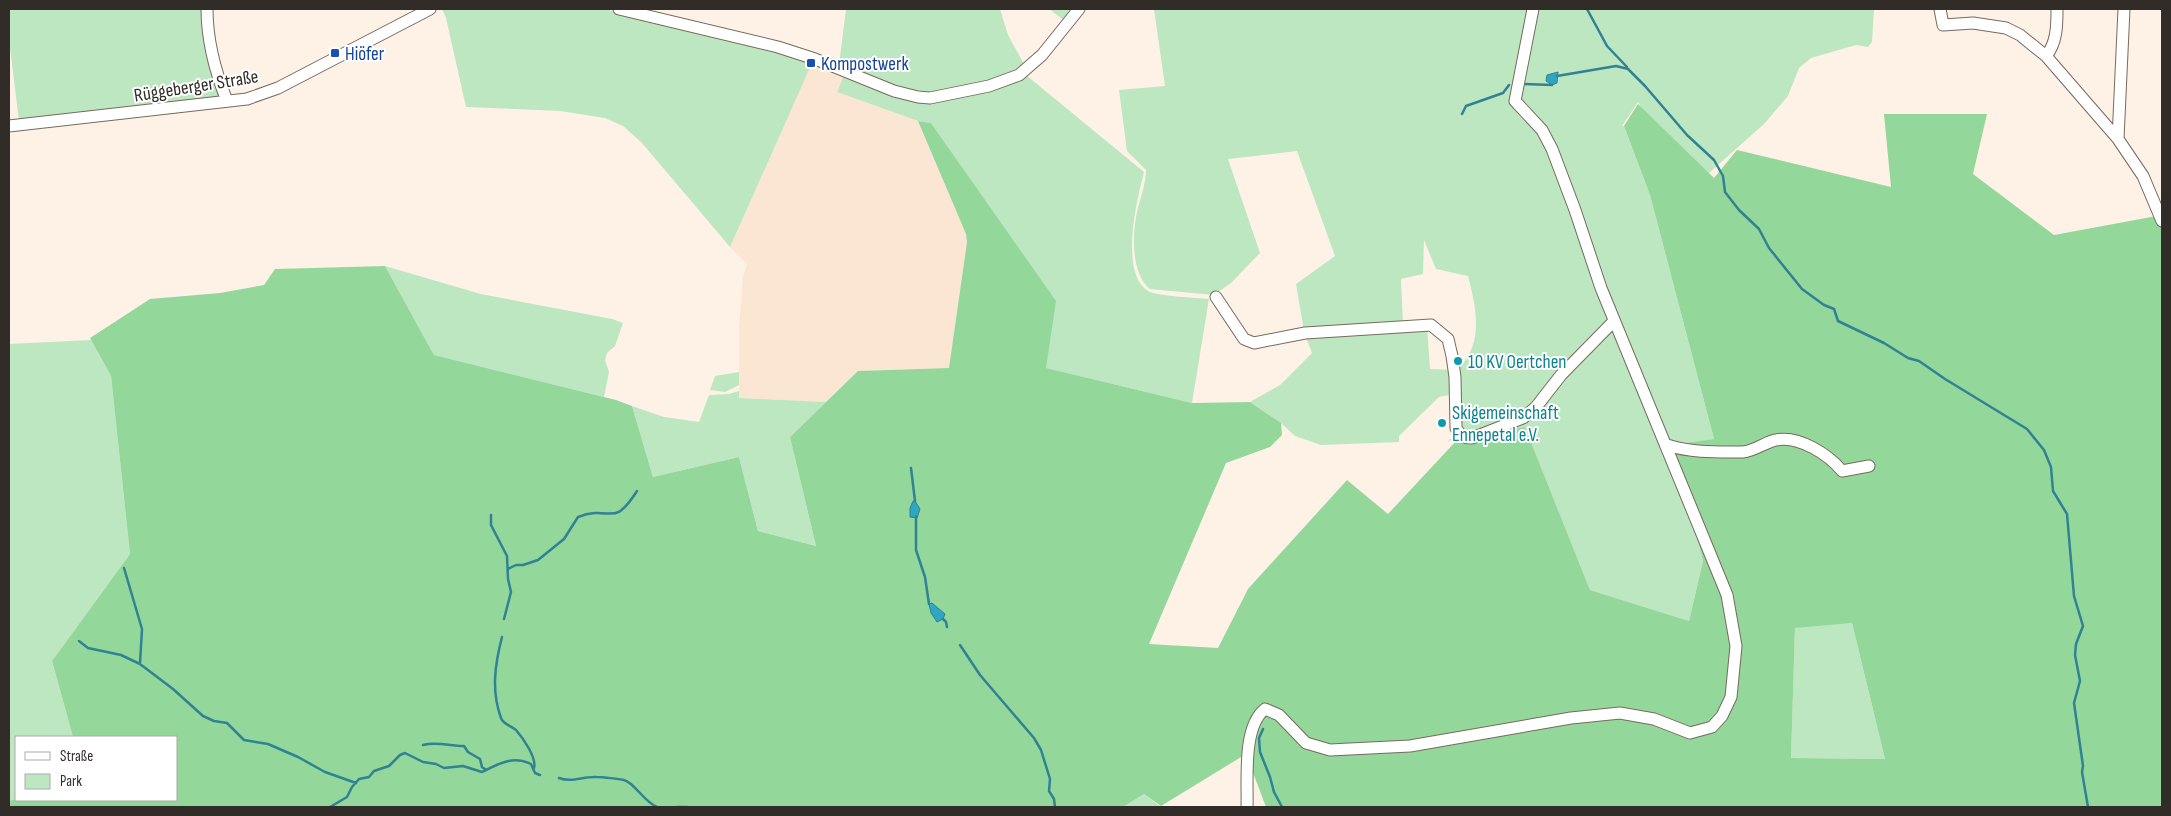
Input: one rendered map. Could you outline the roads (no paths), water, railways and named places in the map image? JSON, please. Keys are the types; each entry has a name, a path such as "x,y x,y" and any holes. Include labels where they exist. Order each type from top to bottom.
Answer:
{"street":[{"path":"207,9 209,42 216,73 227,102"},
{"name":"Rüggeberger Straße","path":"9,126 247,99 278,88 430,9"},
{"path":"620,9 778,47 815,59 894,91 930,98 989,86 1019,75 1042,55 1079,9"},
{"path":"1247,807 1250,740 1258,717 1266,709 1278,715 1306,743 1330,750 1410,746 1571,718 1620,713 1654,719 1690,733 1712,727 1722,716 1731,697 1736,646 1727,595 1601,288 1552,149 1542,130 1515,101 1532,9"},
{"path":"1940,9 1943,25 1973,23 2006,28 2020,35 2046,56 2118,139 2143,176 2162,221"},
{"path":"2046,56 2056,35 2057,9"},
{"path":"2118,139 2124,9"},
{"path":"1216,297 1244,339 1254,343 1305,333 1432,325 1448,339 1455,377 1456,428 1464,438 1472,438 1523,418 1530,413 1561,375 1614,321"},
{"path":"1667,445 1680,449 1704,452 1750,452 1774,440 1782,439 1826,454 1842,471 1869,466"}],"water":[{"path":"1558,72 1557,83 1552,85 1546,81 1547,75"},
{"path":"913,501 915,501 920,509 917,518 910,517 910,508"},
{"path":"932,603 945,614 943,619 937,622 931,613 929,604"}],"waterway":[{"path":"1587,9 1607,46 1627,67"},
{"path":"1557,76 1616,66 1628,69 1687,135 1714,160 1723,176 1725,192 1739,210 1759,229 1769,248 1802,289 1824,305 1834,309 1838,321 1884,343 1908,358 1919,361 2027,429 2044,450 2051,467 2053,491 2067,514 2074,596 2083,626 2076,644 2075,655 2080,681 2074,703 2088,807"},
{"path":"1524,84 1552,85"},
{"path":"1462,114 1466,106 1503,93 1509,85"},
{"path":"911,468 915,501"},
{"path":"508,569 516,565 523,565 538,560 564,539 578,517 598,513 611,514 622,510 637,491"},
{"path":"491,515 491,525 507,556 508,579 511,592 504,619"},
{"path":"916,517 916,550 925,577 929,604"},
{"path":"124,568 142,629 140,663"},
{"path":"943,619 947,627"},
{"path":"502,637 497,657 495,678 498,708 502,720 516,730 526,743 533,759 534,768"},
{"path":"79,641 88,648 121,655 140,664 173,689 203,716 214,721 227,723 244,740 268,744 298,757 325,772 356,783"},
{"path":"960,645 980,675 1034,738 1041,750 1050,779 1049,791 1054,799 1055,807"},
{"path":"1263,729 1259,738 1260,752 1274,792 1282,807"},
{"path":"423,745 464,746 468,752 480,759 482,767 486,770"},
{"path":"330,807 347,797 359,779 369,777 374,771 389,766 400,755 405,753 423,762 436,764 444,768 463,766 482,772 494,766 518,760 531,764 535,773 540,775"},
{"path":"559,778 573,780 597,777 624,780 632,785 647,801 657,807"},
{"path":"677,807 687,807"}],"place":[{"name":"Hiöfer","path":"335,53"},
{"name":"Kompostwerk","path":"811,63"},
{"name":"10 KV Oertchen","path":"1458,361"},
{"name":"Skigemeinschaft Ennepetal e.V.","path":"1442,423"}]}
